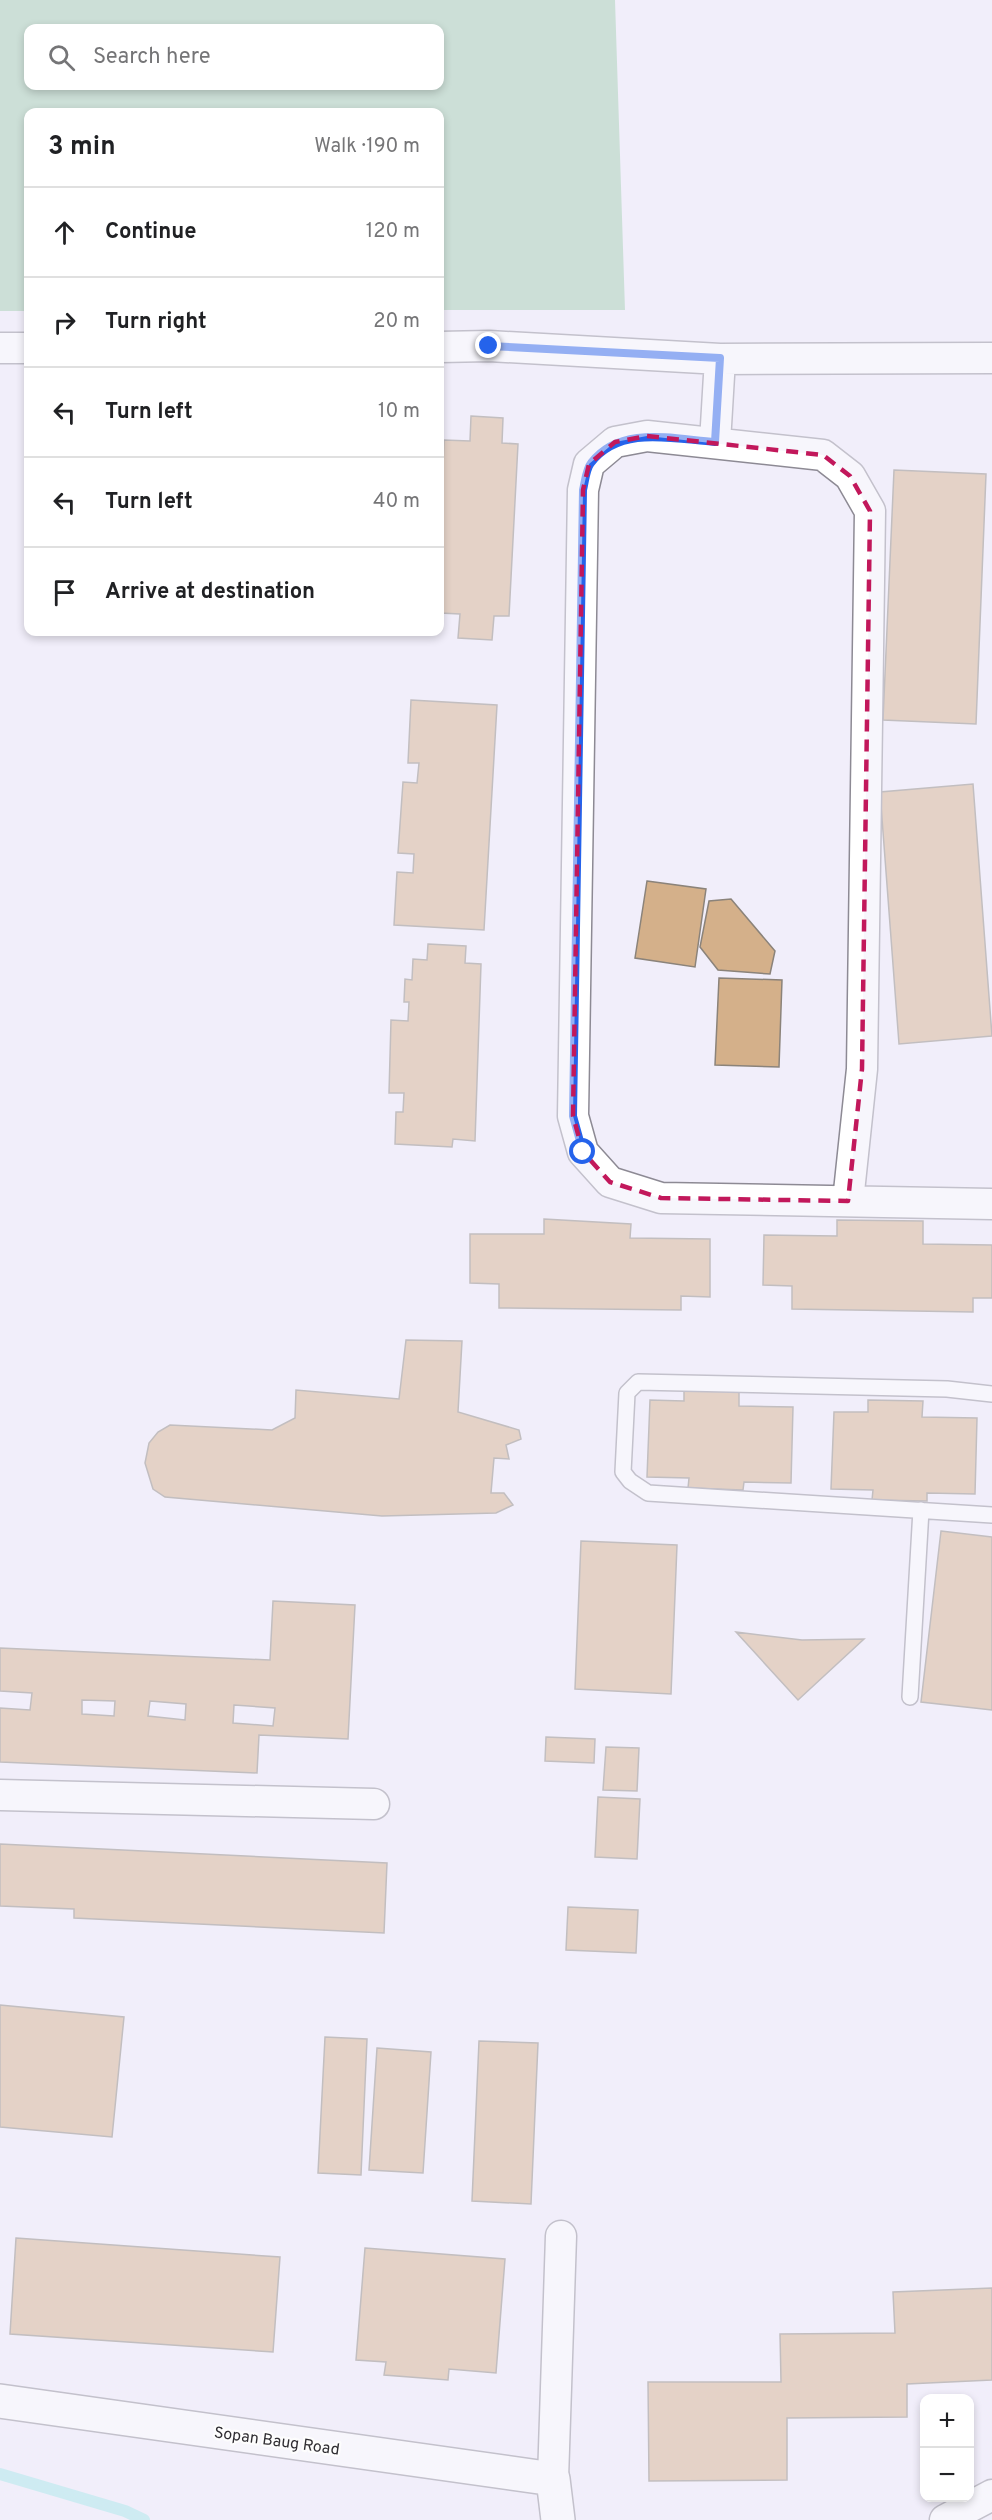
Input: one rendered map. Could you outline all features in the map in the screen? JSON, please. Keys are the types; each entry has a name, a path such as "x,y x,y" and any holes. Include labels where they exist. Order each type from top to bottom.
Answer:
{"street":[{"path":"444,347 489,346 720,358 992,358"},
{"path":"0,348 24,348"},
{"path":"715,442 720,358"},
{"path":"849,1201 862,1070 870,511 850,477 823,455 647,436 615,442 589,464 583,490 573,1116 583,1152 610,1182 661,1198 992,1204"},
{"path":"0,1795 374,1804"},
{"path":"558,2520 553,2479 561,2236"},
{"name":"Sopan Baug Road","path":"0,2401 553,2479"},
{"path":"945,2520 992,2495"}],"lane":[{"path":"992,1394 947,1389 638,1382 627,1393 623,1472 630,1481 648,1493 992,1515"},
{"path":"910,1698 921,1510"}],"highlighted area":[{"path":"647,436 823,455 850,476 870,511 862,1069 848,1201 661,1198 610,1182 583,1152 573,1116 583,490 589,464 615,442"}],"green space":[{"path":"0,0 615,0 625,310 444,310 444,108 24,108 24,311 0,311"}],"building":[{"path":"471,416 503,418 502,443 518,444 509,616 494,616 492,640 458,638 460,614 444,613 444,440 470,441"},
{"path":"894,470 986,474 976,724 883,720"},
{"path":"411,700 497,705 484,930 394,925 397,872 413,873 414,854 398,853 403,782 417,783 419,763 408,763"},
{"path":"973,784 992,1036 899,1044 880,792"},
{"path":"647,881 706,889 695,967 635,958"},
{"path":"731,899 775,951 770,974 718,970 700,947 709,901"},
{"path":"428,944 466,946 465,963 481,964 475,1141 453,1139 452,1147 395,1144 396,1112 403,1112 404,1093 389,1093 391,1020 408,1021 409,1002 404,1002 405,979 412,980 413,959 427,960"},
{"path":"719,978 782,980 779,1067 715,1065"},
{"path":"544,1219 631,1224 630,1238 710,1239 710,1297 681,1296 681,1310 499,1308 499,1284 470,1283 470,1234 544,1234"},
{"path":"837,1220 923,1221 923,1244 992,1245 992,1298 973,1298 973,1312 792,1309 792,1286 763,1285 764,1235 837,1236"},
{"path":"406,1340 462,1341 458,1412 519,1430 521,1439 506,1445 509,1459 494,1458 491,1493 504,1493 513,1505 496,1513 382,1516 165,1497 153,1489 145,1463 149,1443 158,1432 170,1425 272,1430 295,1418 296,1390 399,1399"},
{"path":"684,1389 739,1390 739,1406 793,1407 791,1483 744,1482 743,1490 688,1488 689,1478 647,1477 650,1400 684,1401"},
{"path":"868,1400 923,1401 922,1417 977,1418 975,1494 927,1493 927,1501 872,1500 873,1490 831,1489 834,1412 868,1412"},
{"path":"941,1531 992,1537 992,1710 921,1702"},
{"path":"581,1541 677,1545 671,1694 575,1689"},
{"path":"273,1601 355,1605 348,1739 259,1735 257,1773 0,1762 0,1708 30,1710 32,1693 0,1691 0,1648 270,1660","holes":["82,1700 115,1701 114,1716 82,1714","150,1701 186,1704 185,1720 148,1716","234,1705 275,1708 273,1726 233,1723"]},
{"path":"736,1632 802,1640 864,1639 798,1700"},
{"path":"546,1737 595,1739 594,1763 545,1761"},
{"path":"606,1747 639,1748 637,1791 603,1790"},
{"path":"598,1797 640,1799 637,1859 595,1857"},
{"path":"0,1844 387,1863 384,1933 74,1918 74,1909 0,1906"},
{"path":"568,1907 638,1910 636,1953 566,1950"},
{"path":"0,2005 124,2017 112,2137 0,2127"},
{"path":"325,2037 367,2039 361,2175 318,2173"},
{"path":"479,2041 538,2043 531,2204 472,2201"},
{"path":"377,2048 431,2052 423,2173 369,2170"},
{"path":"16,2238 280,2257 273,2352 10,2334"},
{"path":"365,2248 505,2259 496,2373 449,2369 448,2380 384,2375 386,2362 356,2360"},
{"path":"992,2288 992,2380 907,2384 907,2417 787,2418 787,2480 649,2481 648,2382 781,2382 780,2334 895,2333 893,2292"}],"waterway":[{"path":"0,2474 125,2511 144,2520"}],"route":[{"path":"489,346 720,358 715,442 647,436 615,442 589,464 583,490 573,1116 583,1152"}]}
